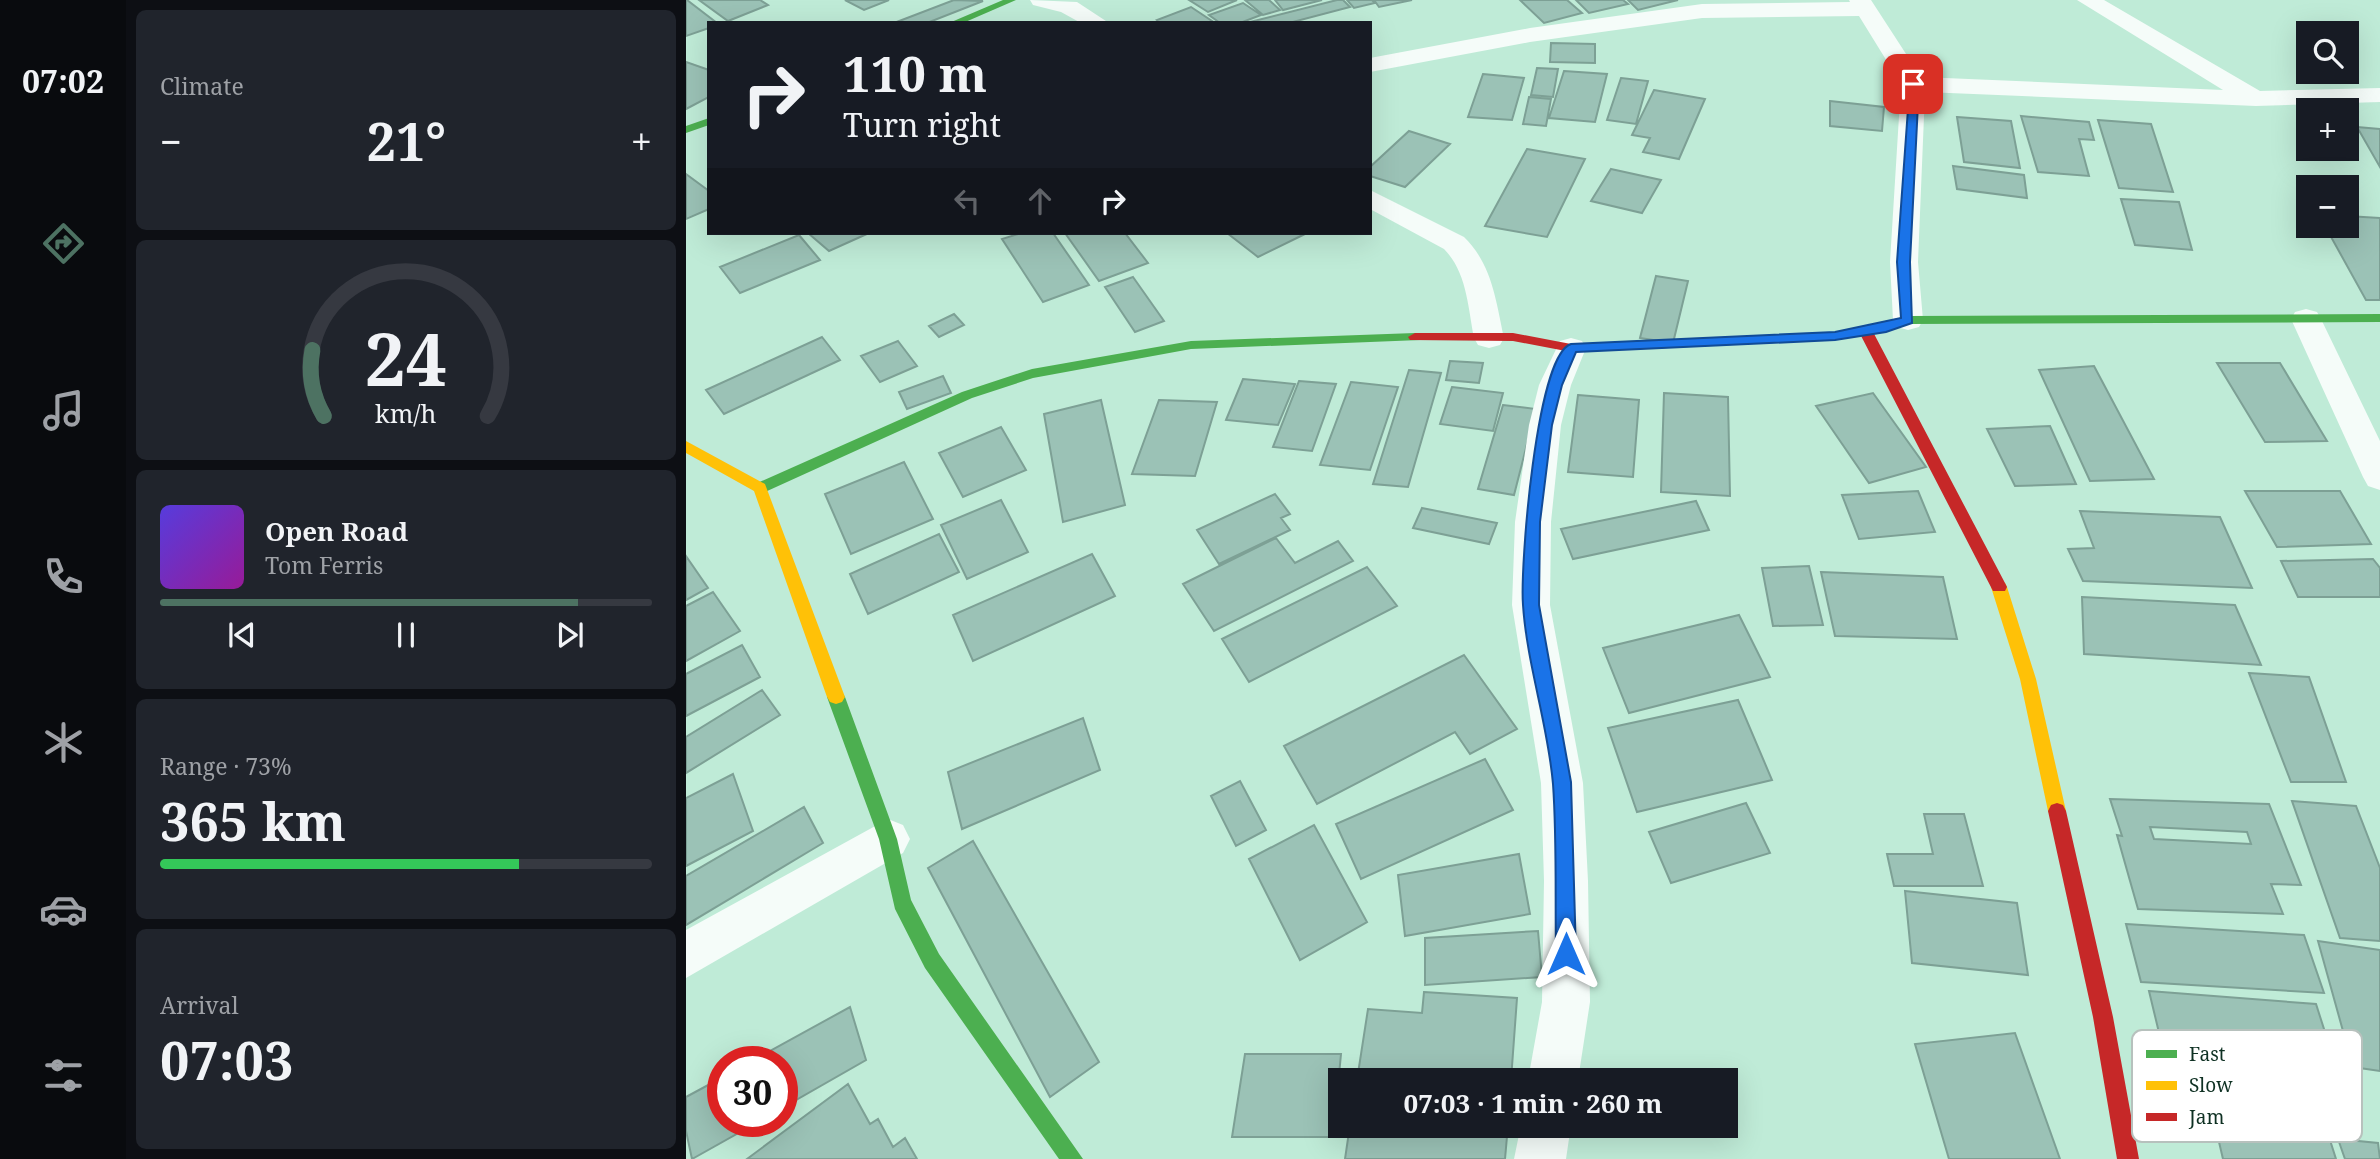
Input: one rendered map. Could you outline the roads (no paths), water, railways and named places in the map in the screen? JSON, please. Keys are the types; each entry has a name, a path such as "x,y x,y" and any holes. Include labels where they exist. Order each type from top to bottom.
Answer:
{"street":[{"path":"959,21 1011,0"},
{"path":"1041,0 1069,7 1094,21"},
{"path":"2088,0 2256,100"},
{"path":"1372,65 1517,37 1702,11 1863,5 1913,84 1904,262 1908,320"},
{"path":"1913,84 2256,100 2380,95"},
{"path":"686,130 707,122"},
{"path":"1372,199 1454,243 1465,252 1471,264 1489,338"},
{"path":"760,488 967,395 1032,374 1191,345 1391,337 1513,337 1571,348 1835,336 1908,320 2380,318"},
{"path":"2306,319 2380,477"},
{"path":"1865,330 1998,584 2024,667 2103,1017 2128,1159"},
{"path":"1555,1068 1566,1002 1562,782 1531,605 1533,522 1545,425 1555,385 1571,348"},
{"path":"686,446 760,488 888,839 902,902 932,961 1072,1159"},
{"path":"686,955 888,839"},
{"path":"1540,1159 1544,1138"}]}
